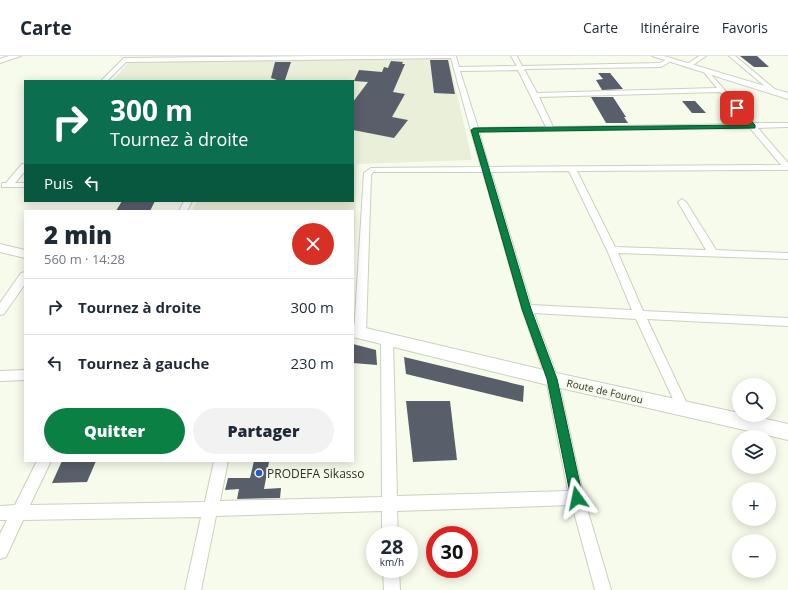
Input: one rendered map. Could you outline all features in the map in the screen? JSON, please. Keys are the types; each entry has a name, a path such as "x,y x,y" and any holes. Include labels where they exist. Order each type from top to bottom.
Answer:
{"main road":[{"path":"656,56 788,96"},
{"path":"0,61 12,57"},
{"path":"0,248 24,254"},
{"name":"Route de Fourou","path":"356,332 552,379 788,432"}],"street":[{"path":"105,80 124,60 453,56 527,309 552,379 577,498 603,590"},
{"path":"514,56 535,95 550,128"},
{"path":"688,66 703,56"},
{"path":"732,56 775,92"},
{"path":"457,68 576,64 661,65 669,60"},
{"path":"706,71 788,168"},
{"path":"535,95 721,90"},
{"path":"474,130 788,125"},
{"path":"4,185 24,167"},
{"path":"356,332 367,175 371,170 788,168"},
{"path":"572,169 612,250 639,314 683,408"},
{"path":"4,185 24,185"},
{"path":"682,202 713,253"},
{"path":"612,250 788,256"},
{"path":"0,311 24,277"},
{"path":"527,309 788,322"},
{"path":"387,340 390,526"},
{"path":"0,376 24,375"},
{"path":"0,552 44,462"},
{"path":"193,590 212,509 221,462"},
{"path":"0,513 212,509 577,498"},
{"path":"391,578 392,590"}],"shaded area":[{"path":"449,59 472,160 357,164 354,256 354,210 192,210 196,202 354,202 354,80 113,80 129,62"}],"building":[{"path":"740,56 757,56 769,67 754,67"},
{"path":"430,60 448,60 455,94 434,93"},
{"path":"391,61 403,62 402,64 405,64 393,92 405,94 392,117 408,120 394,138 354,130 354,101 368,82 354,81 359,70 382,72 384,67 388,68"},
{"path":"275,62 291,62 285,80 271,78"},
{"path":"598,73 610,73 623,89 602,90 596,80 603,79"},
{"path":"591,97 613,97 626,117 624,117 628,123 606,123"},
{"path":"682,101 695,101 706,113 692,113"},
{"path":"121,202 154,202 150,210 117,210"},
{"path":"354,344 376,350 377,365 354,363"},
{"path":"404,357 524,386 523,402 406,374"},
{"path":"406,401 450,401 457,460 413,462"},
{"path":"62,462 96,462 87,482 52,483"},
{"path":"254,462 269,462 264,489 281,488 280,498 237,499 239,489 225,490 228,478 250,478"}],"place":[{"name":"PRODEFA Sikasso","path":"259,473"}],"route":[{"path":"577,498 552,379 527,309 474,130 753,126 737,108"}]}
